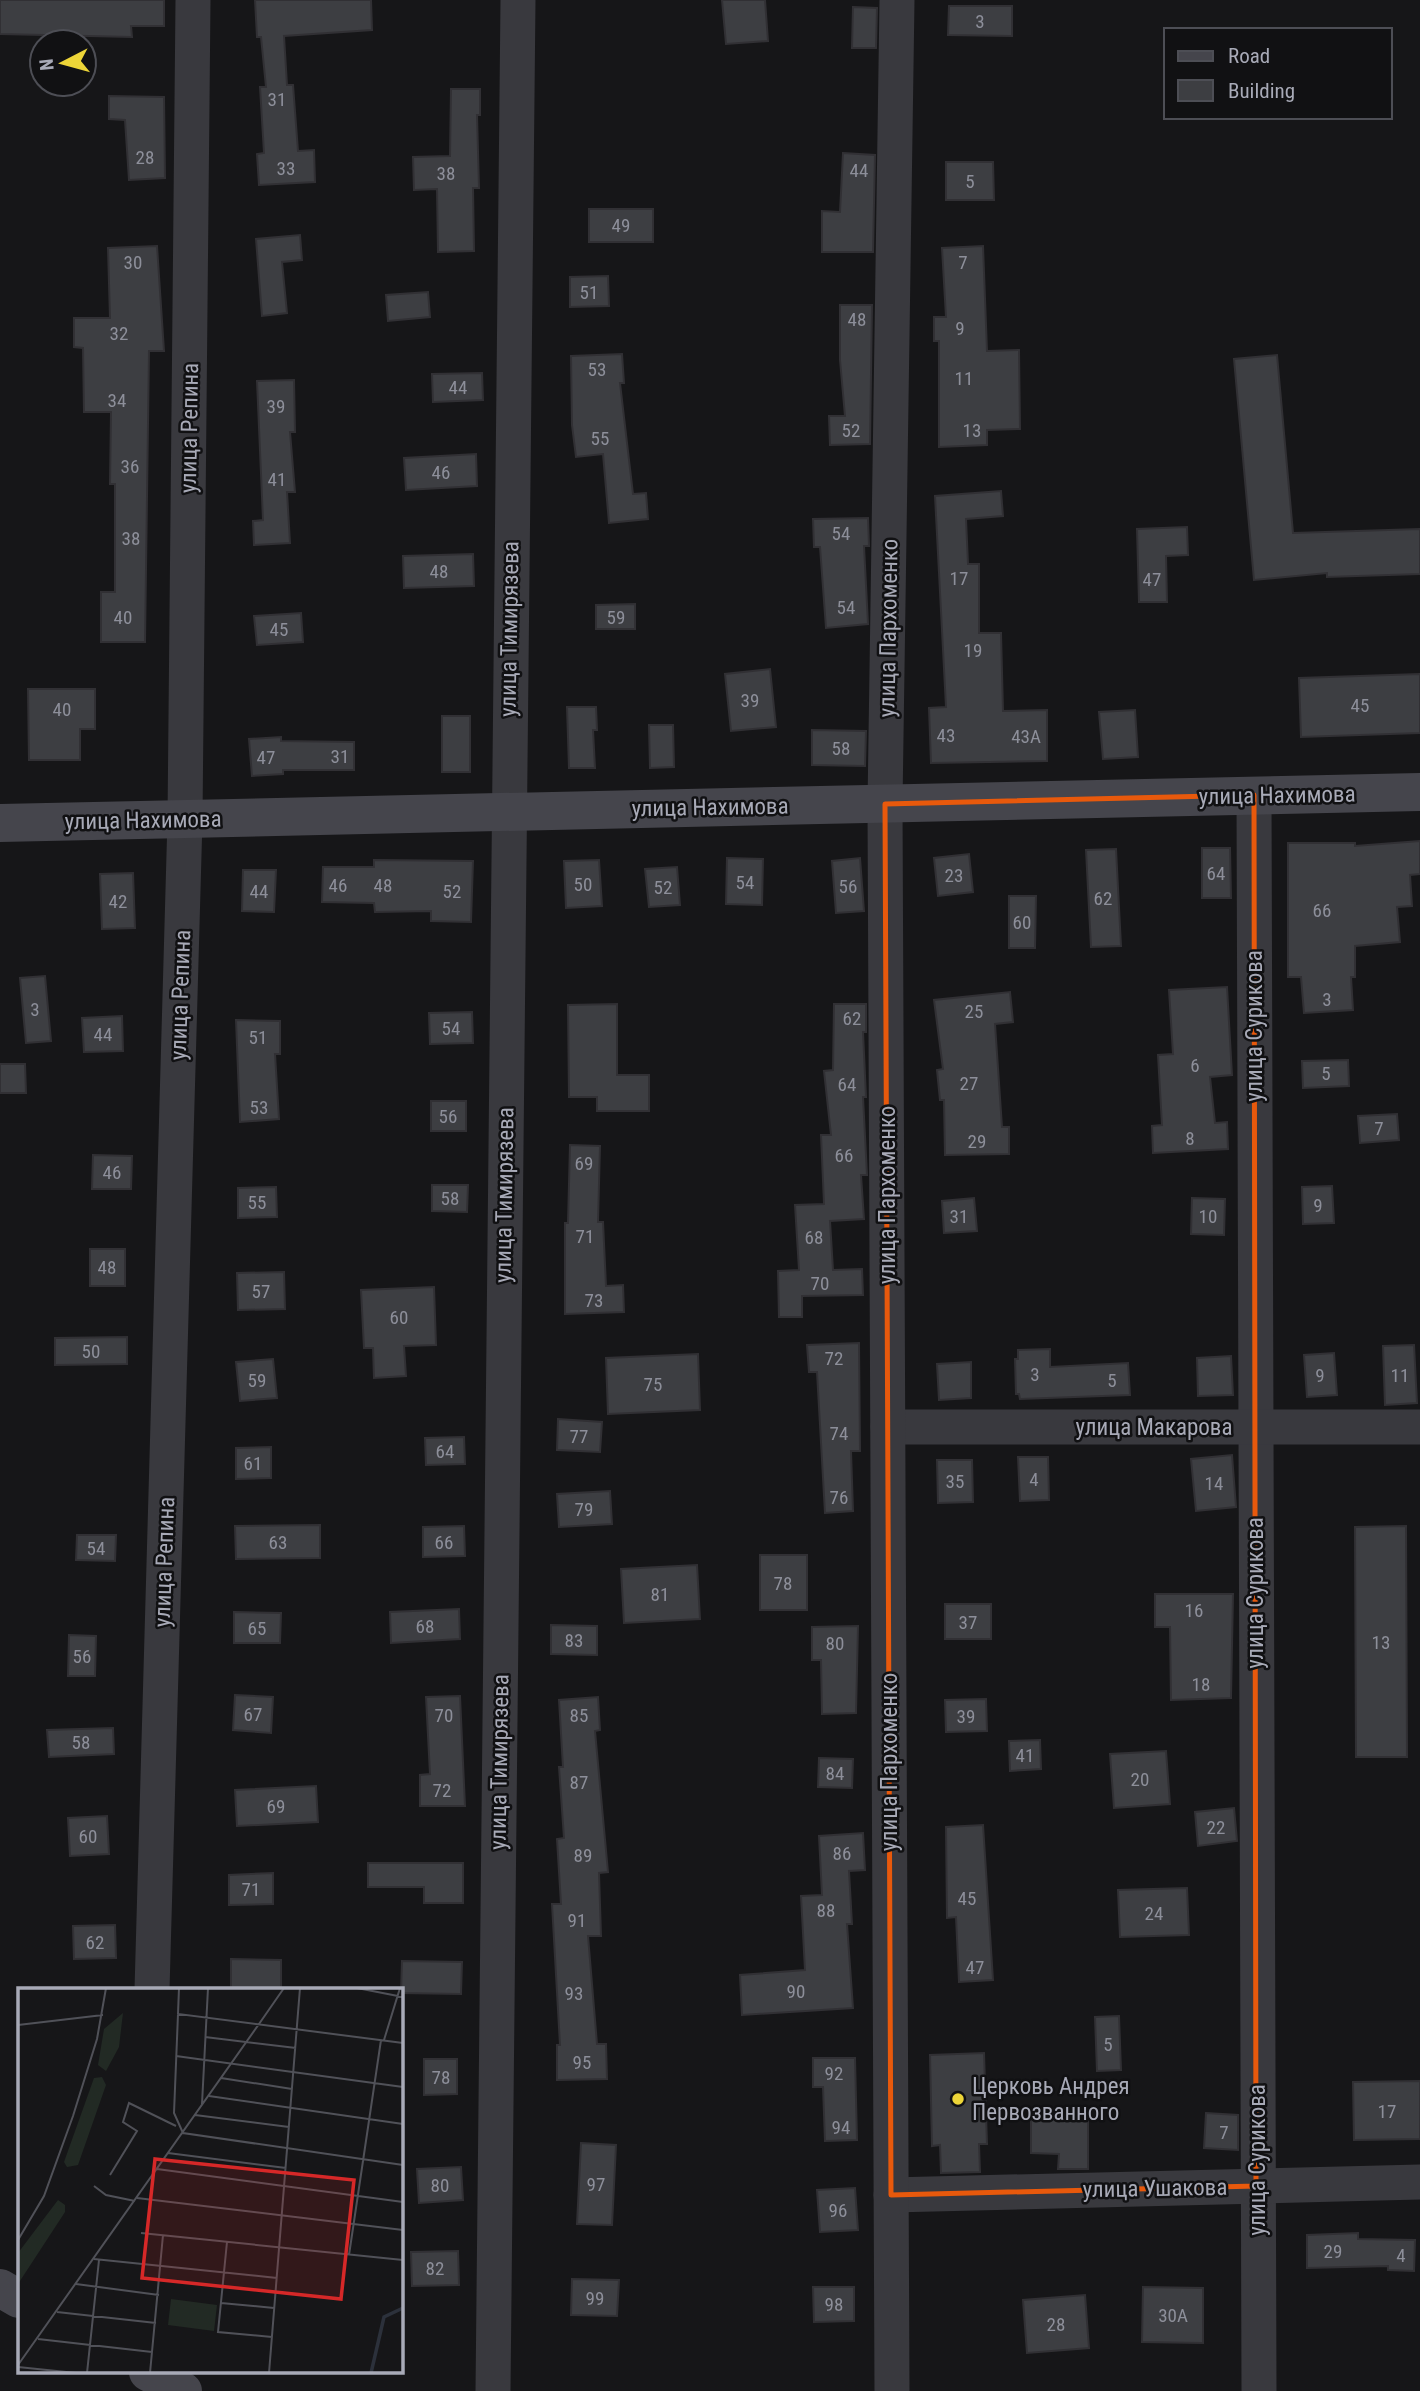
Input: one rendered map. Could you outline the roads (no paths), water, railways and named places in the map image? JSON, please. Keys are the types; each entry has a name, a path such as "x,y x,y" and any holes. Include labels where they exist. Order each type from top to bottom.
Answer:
{"street":[{"name":"улица Репина","path":"152,1988 186,819 193,0"},
{"name":"улица Тимирязева","path":"493,2391 507,812 518,0"},
{"name":"улица Пархоменко","path":"892,2391 886,804 897,0"},
{"name":"улица Нахимова","path":"0,823 1420,792"},
{"name":"улица Сурикова","path":"1254,795 1256,2186 1259,2391"},
{"name":"улица Макарова","path":"888,1427 1420,1427"},
{"name":"улица Ушакова","path":"891,2195 1420,2182"},
{"path":"0,2288 18,2298"},
{"path":"152,2374 183,2391"}],"place":[{"name":"Церковь Андрея Первозванного","path":"958,2099"}]}
